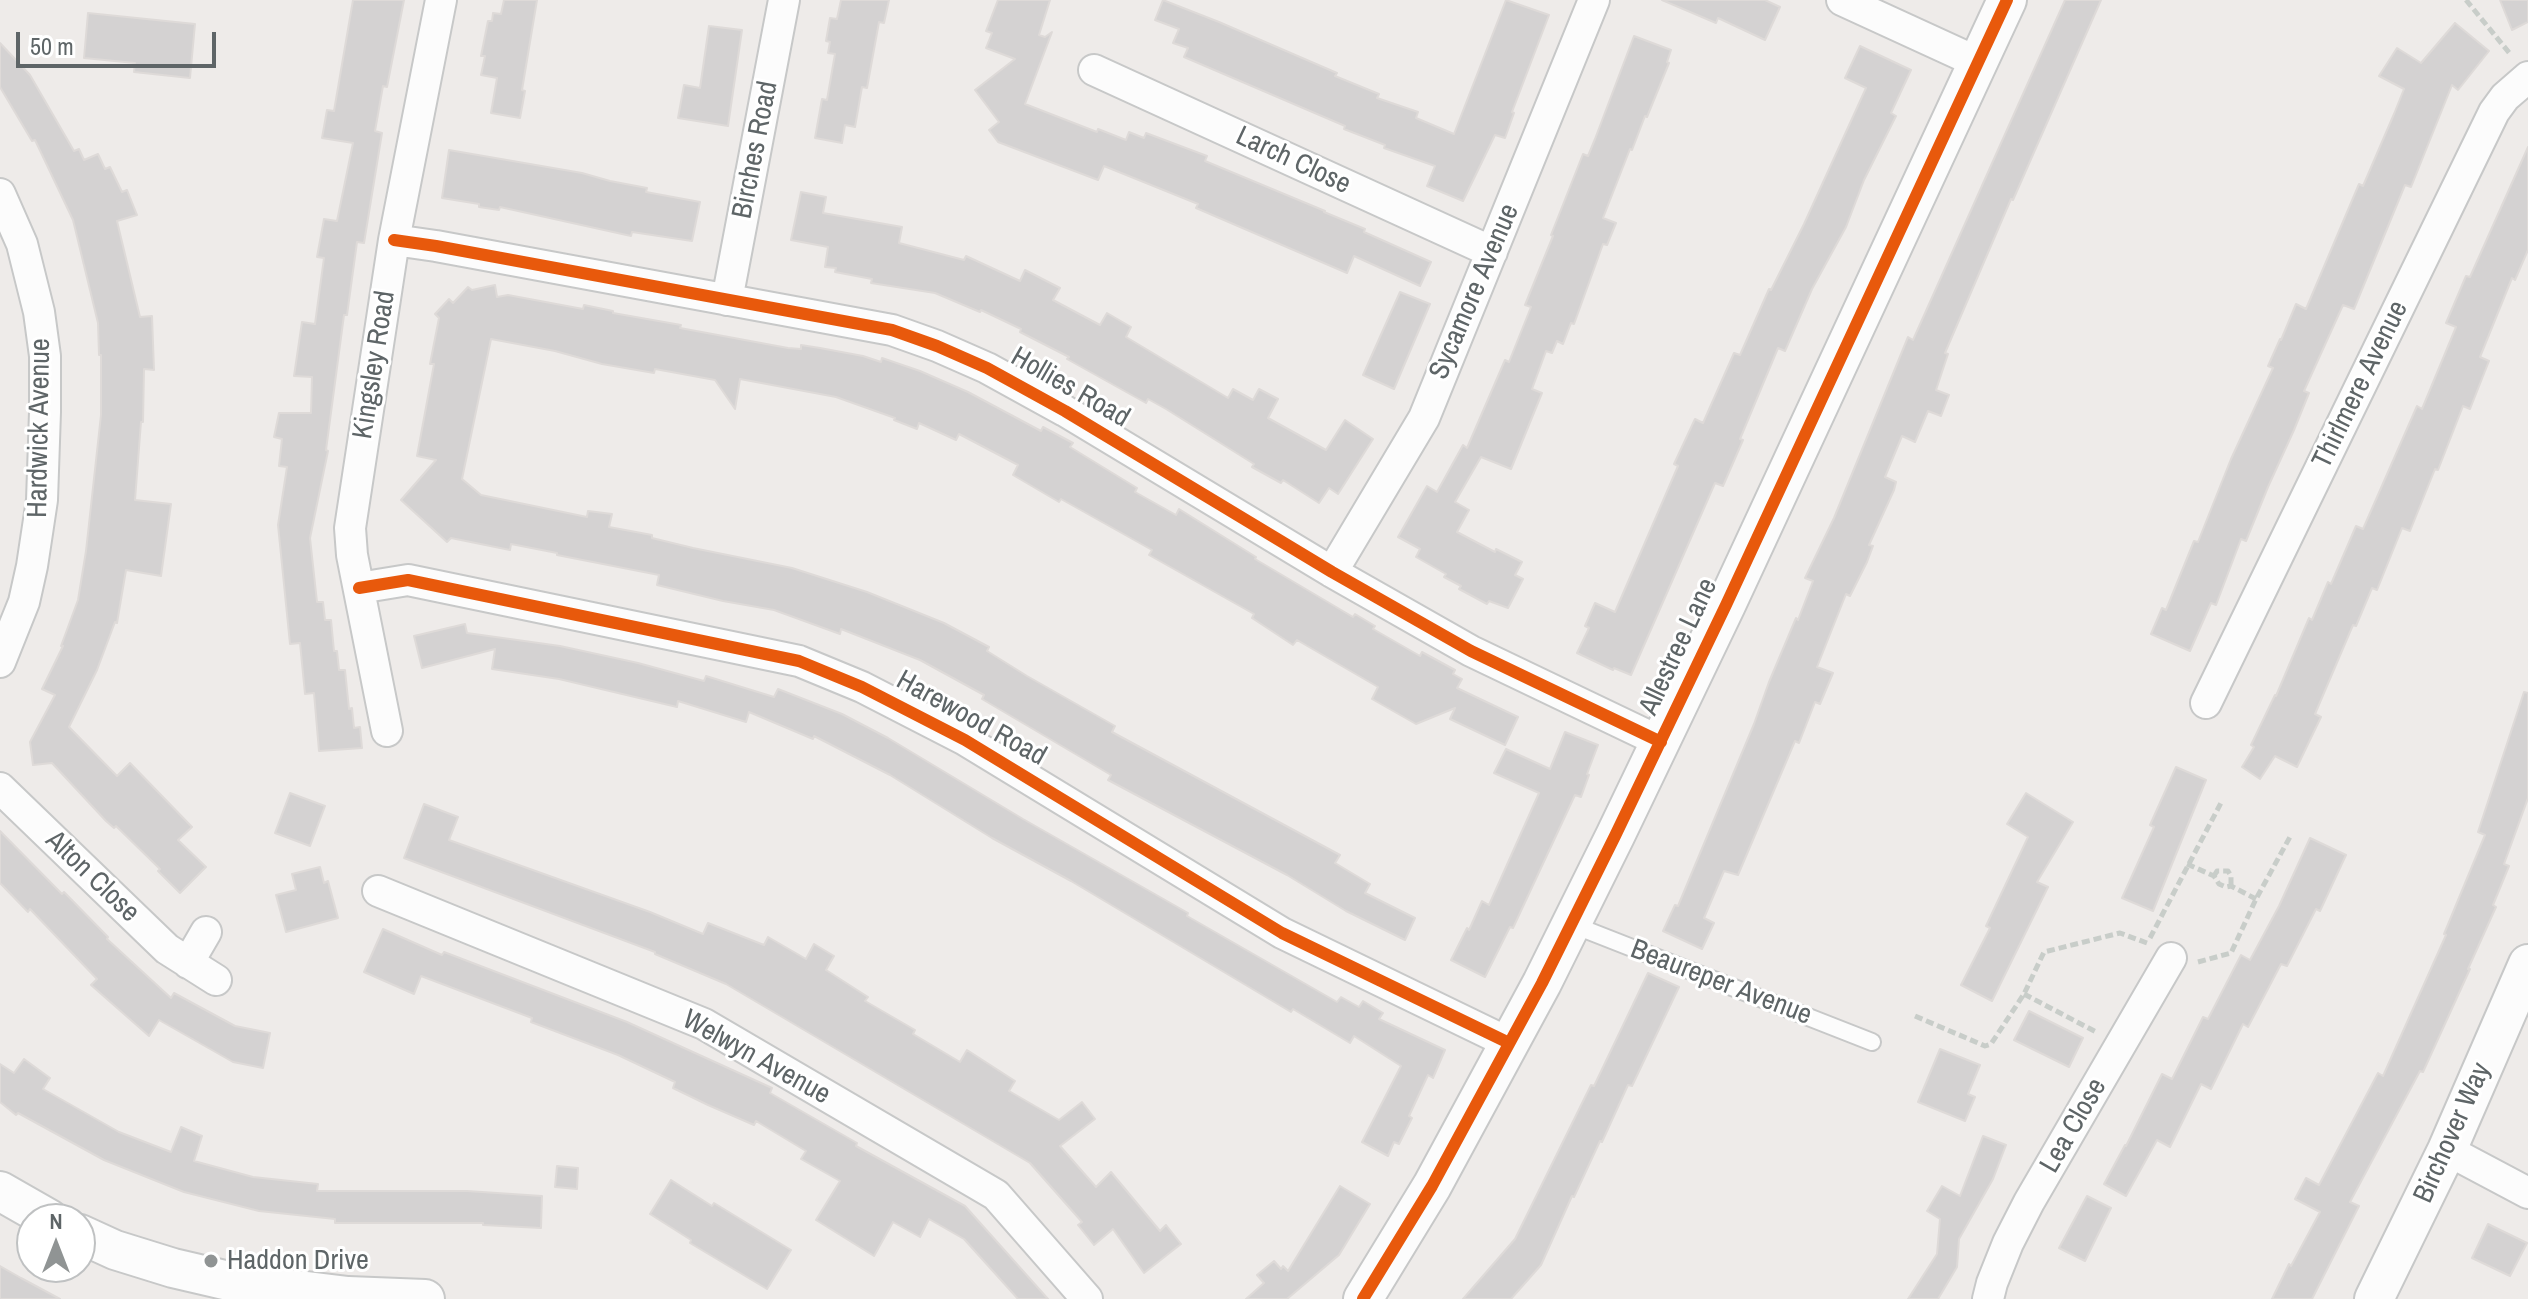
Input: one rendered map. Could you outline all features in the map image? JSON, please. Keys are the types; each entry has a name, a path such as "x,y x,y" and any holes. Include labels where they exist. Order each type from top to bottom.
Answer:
{"street":[{"name":"Kingsley Road","path":"387,731 352,555 350,528 394,240 441,0"},
{"name":"Birches Road","path":"727,300 784,0"},
{"name":"Sycamore Avenue","path":"1332,572 1424,418 1594,0"},
{"path":"1842,0 1977,62"},
{"name":"Allestree Lane","path":"1363,1299 1432,1186 1571,924 1661,742 2007,0"},
{"name":"Thirlmere Avenue","path":"2206,703 2494,112 2520,67"},
{"name":"Larch Close","path":"1094,70 1492,252"},
{"name":"Hardwick Avenue","path":"0,194 22,244 37,299 45,356 42,500 24,602 0,662"},
{"name":"Hollies Road","path":"394,240 892,330 937,346 987,368 1065,411 1332,572 1471,651 1661,742"},
{"name":"Harewood Road","path":"359,588 408,580 799,661 862,687 965,740 1282,933 1509,1043"},
{"name":"Alton Close","path":"0,788 167,949 216,980"},
{"name":"Welwyn Avenue","path":"378,891 704,1024 996,1195 1087,1299"},
{"path":"188,963 206,932"},
{"name":"Lea Close","path":"1988,1299 2008,1243 2029,1202 2121,1045 2159,950"},
{"name":"Birchover Way","path":"2374,1299 2447,1150 2528,964"},
{"path":"2447,1150 2528,1193"},
{"path":"0,1191 21,1203"},
{"path":"96,1241 115,1250 203,1275 290,1291 348,1298 425,1299"}],"lane":[{"name":"Beaureper Avenue","path":"1571,924 1872,1042"}],"path":[{"path":"2466,0 2520,67"},
{"path":"2159,950 2187,864 2222,801"},
{"path":"1915,1016 1985,1046 1997,1038 2024,994 2044,952 2120,933 2189,963 2231,953 2291,835"},
{"path":"2187,864 2214,876 2219,884 2231,886 2256,899"},
{"path":"2214,876 2217,871 2228,871 2231,886"},
{"path":"2024,994 2121,1045"}],"building":[{"path":"353,0 404,0 375,131 382,133 364,243 357,242 347,315 344,315 328,451 310,538 317,602 323,602 325,620 331,620 334,651 337,651 339,670 345,670 349,709 352,708 354,728 360,727 362,748 319,751 314,693 305,694 300,643 290,644 278,525 287,467 279,466 282,439 274,437 279,413 311,413 312,377 294,376 302,322 315,324 324,258 317,257 324,219 337,221 353,143 322,138 327,110 334,111"},
{"path":"504,0 537,0 520,118 491,113 497,78 481,75 485,56 481,56 488,21 492,21 493,13 501,14"},
{"path":"841,0 889,0 884,23 879,22 867,88 862,87 855,127 845,125 842,143 815,138 822,99 827,100 835,54 828,53 830,42 826,41 830,18 837,19"},
{"path":"998,0 1050,0 1039,35 1045,37 1052,32 1025,104 1097,132 1098,129 1126,140 1129,132 1144,138 1146,133 1207,156 1205,161 1325,211 1431,262 1420,286 1354,256 1347,273 1196,208 1198,204 1104,166 1098,180 998,142 989,130 999,122 975,90 1015,59 986,48 992,33 986,31"},
{"path":"1163,0 1337,73 1335,76 1379,94 1377,98 1418,112 1416,118 1454,134 1506,0 1549,15 1505,138 1495,135 1463,201 1427,186 1435,166 1384,148 1385,145 1344,129 1345,126 1184,57 1188,48 1173,43 1179,29 1155,20"},
{"path":"1662,0 1765,0 1780,7 1765,40 1718,18 1716,23"},
{"path":"2065,0 2101,0 1945,353 1948,354 1936,390 1949,395 1941,416 1928,411 1915,442 1902,436 1885,477 1896,482 1894,490 1869,545 1873,546 1867,562 1850,596 1846,594 1817,667 1833,673 1820,704 1815,702 1799,743 1795,741 1738,875 1724,871 1704,918 1714,923 1702,949 1663,931 1675,905 1678,906 1796,618 1798,620 1813,581 1805,578 1834,518 1908,337 1913,340"},
{"path":"2500,0 2528,0 2528,22 2512,30"},
{"path":"88,13 195,24 190,78 134,72 135,63 84,58"},
{"path":"2455,23 2489,51 2458,90 2452,85 2411,187 2405,185 2354,309 2343,305 2304,391 2309,393 2294,430 2246,541 2241,539 2216,605 2211,603 2190,651 2151,634 2162,608 2166,610 2194,541 2198,542 2231,459 2273,368 2268,366 2296,304 2306,309 2359,184 2363,186 2394,114 2404,89 2379,76 2397,48 2421,63"},
{"path":"709,26 742,30 728,126 678,118 684,85 700,88"},
{"path":"1634,36 1671,50 1669,63 1603,218 1616,223 1607,245 1603,244 1574,324 1571,323 1563,344 1557,341 1552,353 1546,351 1532,389 1542,393 1511,469 1481,457 1455,502 1469,510 1457,532 1522,562 1515,575 1523,579 1508,608 1489,601 1487,604 1459,589 1461,586 1444,577 1446,574 1416,557 1420,549 1398,537 1427,486 1437,492 1463,445 1467,448 1505,360 1509,362 1531,307 1525,305 1551,235 1583,154 1588,156"},
{"path":"0,43 30,75 74,151 79,149 84,160 98,154 105,169 110,167 122,192 127,190 137,215 117,221 140,317 152,316 154,370 144,369 143,422 135,500 171,504 161,576 126,570 117,623 69,727 117,776 130,763 192,827 178,840 206,867 180,893 158,871 160,869 116,826 114,828 106,821 52,763 33,765 30,742 55,695 42,689 63,646 78,600 101,415 101,355 98,323 73,220 35,140 32,141 0,87"},
{"path":"1860,46 1911,70 1891,113 1896,116 1785,351 1778,348 1723,486 1715,483 1631,675 1613,670 1577,653 1589,628 1585,626 1595,603 1615,612 1695,419 1703,423 1734,353 1740,355 1769,289 1804,224 1866,88 1845,78"},
{"path":"2528,147 2528,250 2515,280 2512,278 2480,357 2489,361 2470,409 2463,406 2410,531 2402,528 2377,590 2372,588 2356,626 2353,625 2315,714 2321,717 2297,767 2275,756 2260,779 2242,767 2254,747 2251,745 2309,618 2312,620 2328,582 2331,584 2356,526 2363,529 2417,406 2422,409 2456,327 2446,323"},
{"path":"449,150 582,173 647,188 646,192 700,202 692,241 632,232 631,236 500,207 499,210 479,207 479,204 442,198"},
{"path":"801,192 826,197 823,213 902,227 899,243 964,260 966,256 1020,281 1025,270 1060,288 1053,300 1100,325 1107,313 1131,327 1126,337 1228,398 1233,389 1253,400 1259,389 1278,399 1268,418 1326,450 1345,420 1373,439 1338,494 1329,488 1319,503 1283,480 1281,483 1252,467 1254,464 1166,409 1148,399 1146,403 1020,332 1021,329 935,293 871,283 872,279 825,267 828,247 791,240"},
{"path":"495,285 497,297 508,295 583,309 584,305 681,325 680,328 788,348 801,349 801,345 881,362 882,358 920,371 968,392 1041,431 1043,427 1073,443 1070,447 1137,488 1135,492 1176,515 1179,509 1255,559 1353,617 1355,614 1375,626 1373,629 1420,656 1422,652 1455,670 1453,674 1462,679 1457,688 1518,717 1505,745 1450,719 1455,708 1416,724 1372,699 1378,687 1297,640 1293,645 1252,618 1254,614 1149,555 1152,550 1013,475 1018,465 959,434 956,440 919,423 917,429 836,397 740,379 735,409 715,380 655,369 654,373 602,364 491,339 462,479 481,495 587,517 588,511 612,514 609,527 792,568 867,592 944,623 989,647 987,651 1115,726 1112,732 1340,855 1335,863 1370,884 1365,893 1415,918 1405,940 1346,911 1287,875 1108,780 1111,775 982,699 984,695 920,660 841,629 840,634 774,610 657,585 659,575 511,544 510,550 451,538 447,542 401,500 436,460 417,456 434,364 430,364 439,318 435,314 449,299 453,303 468,287 472,290"},
{"path":"1400,292 1430,304 1394,389 1363,375"},
{"path":"465,624 467,633 560,646 704,681 706,676 774,697 778,689 842,714 1337,1002 1341,997 1359,1007 1363,1001 1383,1013 1379,1019 1445,1050 1433,1078 1428,1075 1409,1116 1412,1118 1399,1144 1394,1142 1388,1156 1362,1142 1401,1066 1354,1036 1350,1043 1293,1009 1291,1012 890,775 814,736 813,739 749,712 746,722 678,701 677,707 559,679 492,669 495,649 422,668 414,636"},
{"path":"2524,692 2528,693 2528,798 2504,864 2509,866 2493,905 2496,907 2423,1072 2420,1071 2350,1202 2359,1206 2312,1299 2272,1299 2320,1212 2295,1199 2306,1178 2319,1185 2378,1073 2383,1076 2446,935 2485,835 2478,832"},
{"path":"1565,732 1598,745 1589,775 1581,797 1575,795 1513,928 1510,927 1485,977 1451,960 1482,901 1489,905 1539,793 1494,773 1506,749 1550,769"},
{"path":"2176,767 2206,780 2153,911 2122,898 2154,827 2150,825"},
{"path":"290,793 325,806 310,846 275,833"},
{"path":"2026,793 2073,822 2037,882 2048,887 1992,1001 1961,985 1990,928 1986,926 2028,837 2007,824"},
{"path":"424,804 458,817 449,840 703,934 708,923 764,945 768,937 806,959 814,944 834,956 826,970 868,997 865,1001 915,1030 913,1034 960,1062 967,1050 1015,1081 1009,1091 1059,1120 1082,1102 1095,1119 1060,1146 1096,1187 1111,1172 1160,1231 1166,1225 1181,1244 1144,1273 1113,1229 1094,1245 1078,1225 1082,1222 1030,1163 726,984 655,952 404,858"},
{"path":"0,831 62,894 64,892 107,939 171,998 174,993 235,1026 270,1033 263,1068 233,1062 159,1020 149,1036 91,985 97,979 30,909 28,912 0,883"},
{"path":"2310,838 2346,855 2320,911 2316,909 2287,966 2281,964 2248,1027 2243,1024 2211,1089 2201,1084 2170,1147 2157,1140 2126,1196 2104,1184 2162,1074 2172,1079 2203,1017 2208,1019 2241,955 2250,960"},
{"path":"320,867 324,883 328,881 338,918 286,932 276,895 296,890 292,874"},
{"path":"383,929 442,955 444,952 627,1022 772,1088 770,1093 857,1143 856,1146 965,1206 1048,1299 1018,1299 964,1239 929,1219 920,1237 893,1222 874,1256 816,1220 840,1181 801,1159 806,1151 756,1121 754,1125 708,1105 673,1088 675,1082 618,1055 531,1022 532,1018 421,976 414,994 364,972"},
{"path":"1648,973 1679,987 1632,1086 1628,1085 1602,1142 1572,1196 1541,1265 1511,1299 1463,1299 1515,1239"},
{"path":"2029,1011 2083,1038 2069,1067 2014,1040"},
{"path":"1940,1049 1980,1065 1968,1094 1975,1097 1965,1121 1918,1102"},
{"path":"24,1059 50,1078 43,1089 119,1132 171,1152 181,1127 202,1136 194,1161 253,1177 318,1184 317,1191 467,1191 542,1196 541,1228 483,1223 335,1223 335,1219 259,1211 184,1192 104,1160 18,1113 16,1115 0,1102 0,1064 14,1073"},
{"path":"1983,1136 2006,1145 1993,1179 1959,1239 1957,1267 1938,1299 1908,1299 1937,1254 1940,1219 1927,1211 1942,1186 1960,1196"},
{"path":"557,1166 578,1168 577,1189 555,1187"},
{"path":"671,1180 791,1250 767,1289 690,1243 691,1240 650,1214"},
{"path":"1340,1186 1370,1204 1339,1255 1287,1299 1246,1299 1264,1283 1257,1275 1274,1261 1281,1269 1283,1266 1288,1271"},
{"path":"2087,1196 2111,1208 2085,1261 2059,1248"},
{"path":"2488,1224 2527,1243 2510,1276 2472,1258"},
{"path":"0,1266 16,1275 16,1283 30,1283 60,1299 0,1299"}],"cycle path":[{"path":"1363,1299 1432,1186 1542,983 1615,836 1726,605 2007,0"},
{"path":"394,240 892,330 937,346 987,368 1065,411 1332,572 1471,651 1661,742"},
{"path":"359,588 408,580 799,661 862,687 965,740 1282,933 1509,1043"}],"place":[{"name":"Haddon Drive","path":"211,1261"}]}
